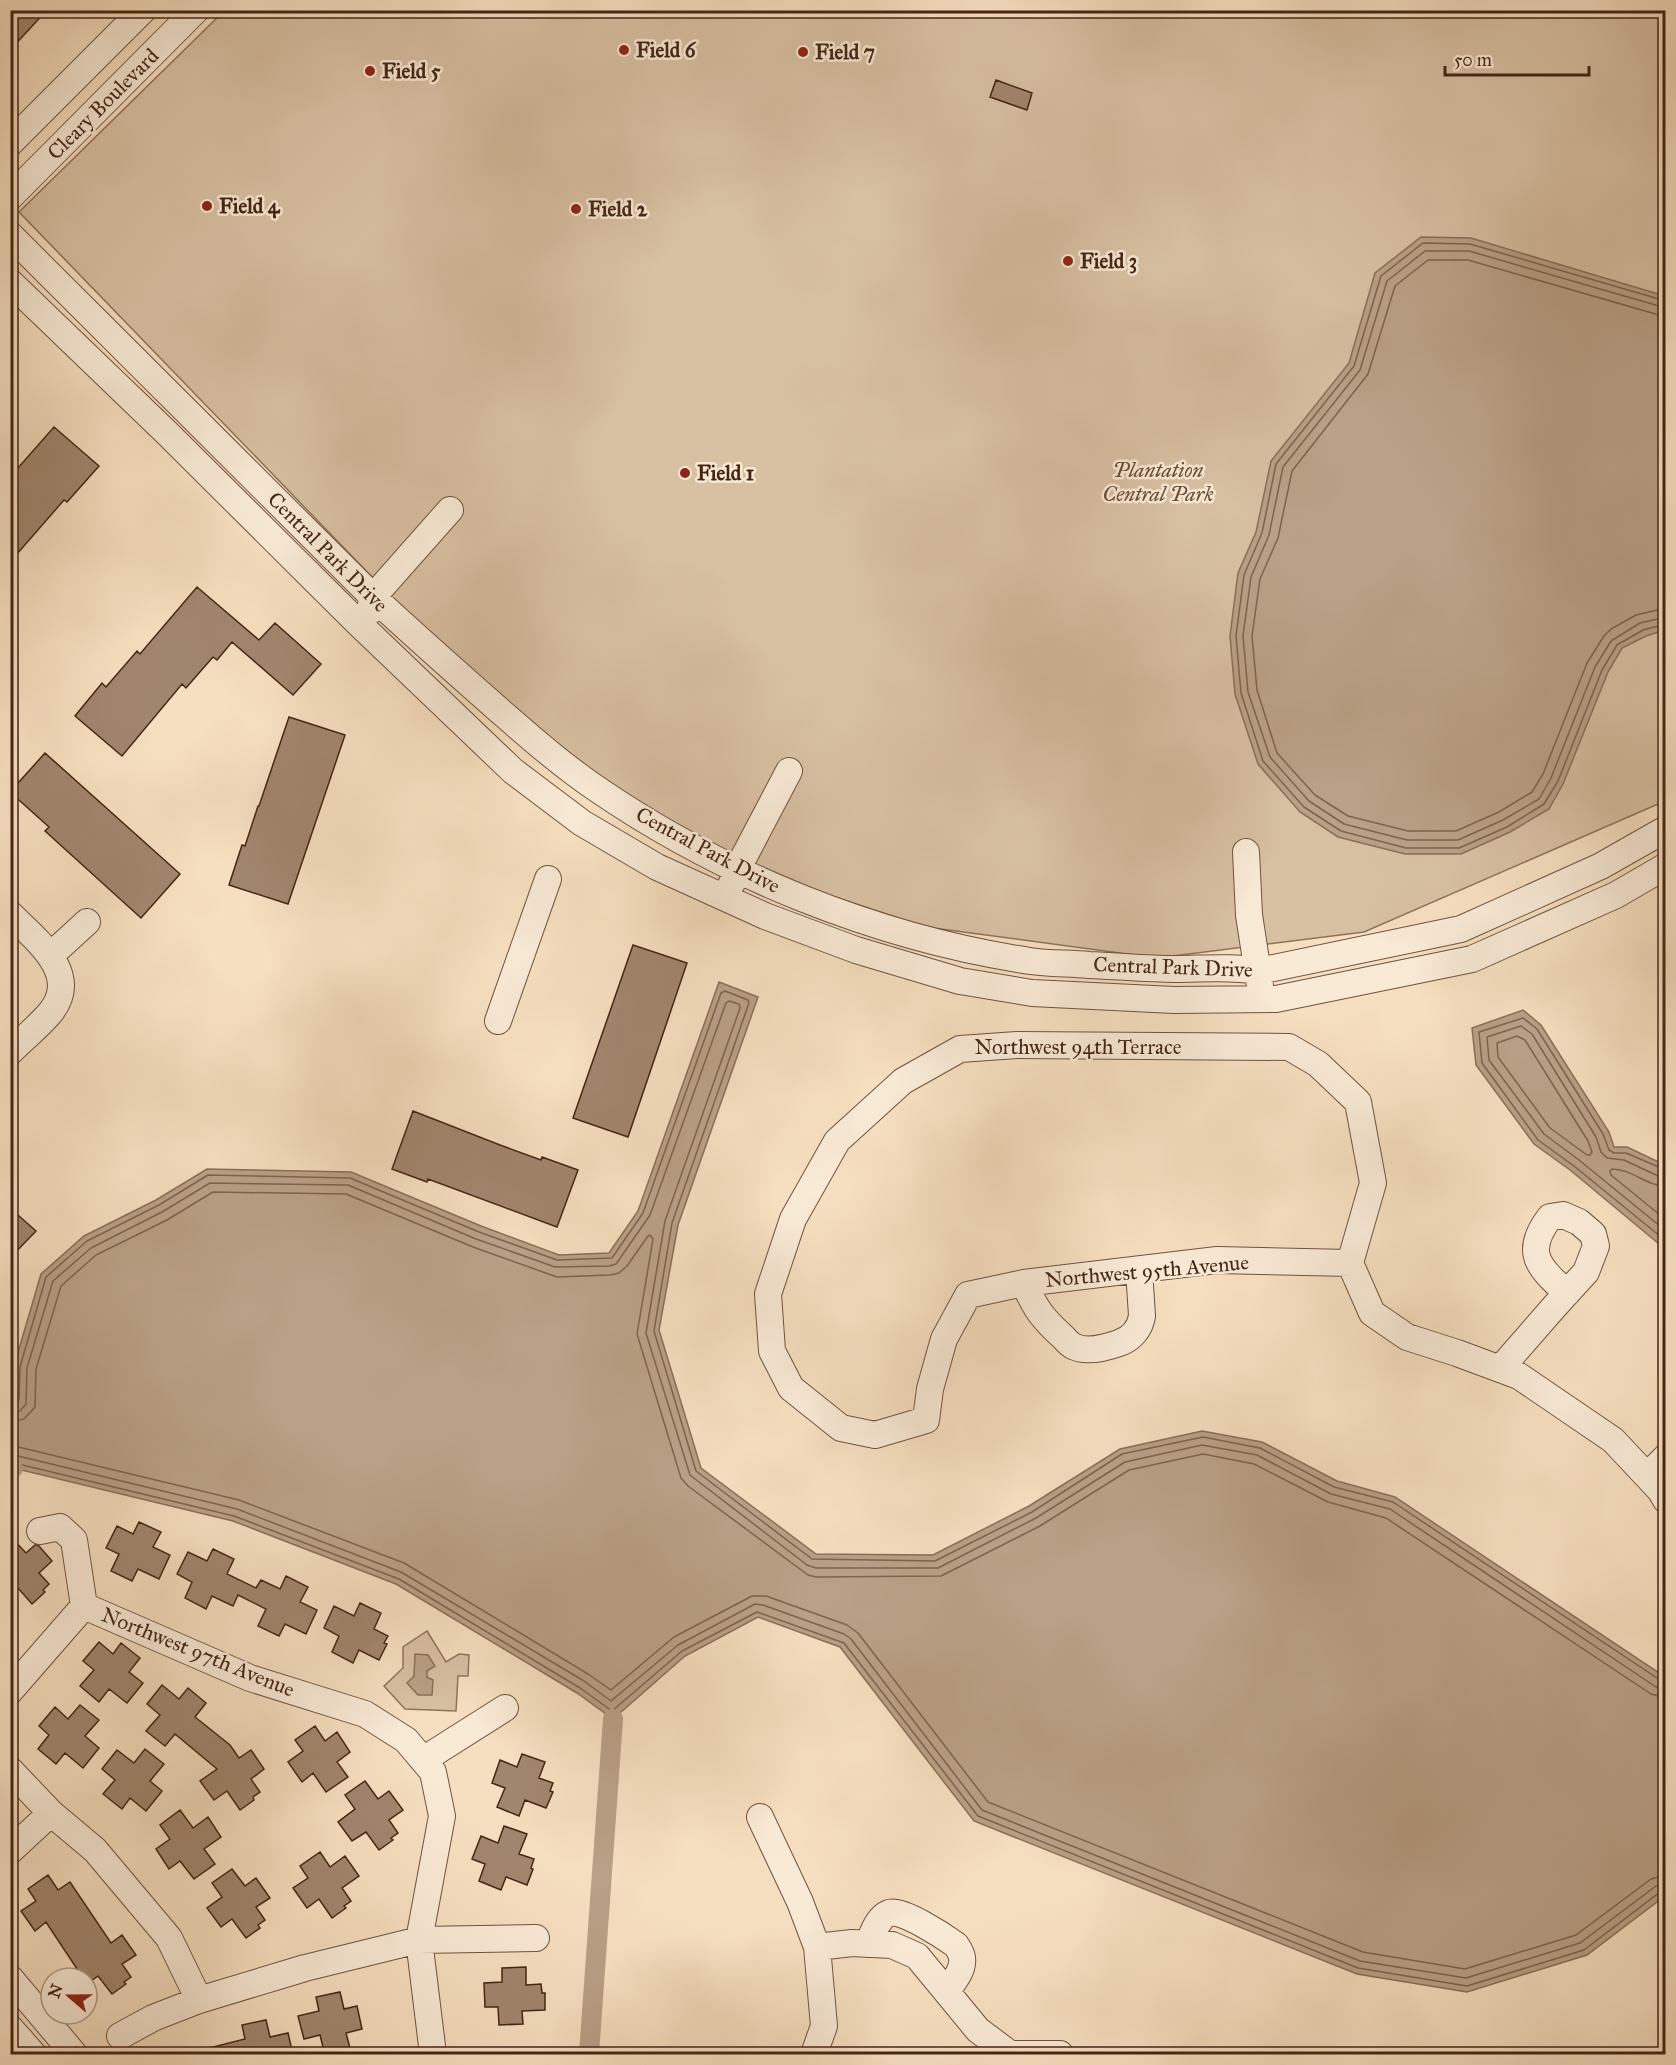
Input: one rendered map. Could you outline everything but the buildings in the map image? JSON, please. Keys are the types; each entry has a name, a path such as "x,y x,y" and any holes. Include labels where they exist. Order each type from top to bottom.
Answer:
{"street":[{"name":"Cleary Boulevard","path":"10,143 142,10"},
{"name":"Cleary Boulevard","path":"10,197 196,10"},
{"name":"Central Park Drive","path":"10,235 373,597 432,652 528,735 596,789 671,835 737,870 863,920 964,950 1033,962 1172,969 1241,968 1259,971 1461,929 1600,866 1665,829"},
{"name":"Central Park Drive","path":"10,282 168,434 364,629 513,771 582,823 657,867 726,899 856,950 960,981 1032,993 1174,1000 1276,999 1472,959 1616,894 1665,866"},
{"path":"364,629 373,597 450,510"},
{"path":"726,899 737,870 789,771"},
{"path":"1246,852 1249,915 1259,971 1261,999"},
{"path":"498,1021 548,879"},
{"path":"10,914 51,955 60,979 61,990 57,1003 50,1013 10,1052"},
{"path":"51,955 87,922"},
{"name":"Northwest 94th Terrace","path":"968,1295 944,1339 930,1389 926,1420 875,1435 841,1428 791,1388 772,1352 768,1294 793,1219 837,1141 903,1081 960,1049 1017,1045 1289,1047 1318,1064 1358,1102 1373,1183 1350,1263"},
{"name":"Northwest 95th Avenue","path":"968,1295 1024,1283 1217,1260 1350,1263"},
{"path":"1350,1263 1372,1313 1407,1337 1519,1376 1613,1440 1660,1490 1665,1500"},
{"path":"1024,1283 1035,1308 1072,1346 1087,1349 1105,1348 1125,1341 1136,1332 1141,1324 1139,1270"},
{"path":"1500,1369 1567,1293"},
{"path":"1647,1476 1665,1457"},
{"path":"10,1691 84,1606 74,1540 60,1527 40,1531"},
{"name":"Northwest 97th Avenue","path":"84,1606 250,1678 365,1714 406,1740 433,1772 442,1816 419,1940 433,2055"},
{"path":"423,1760 505,1708"},
{"path":"10,1770 51,1813 94,1850 169,1938 199,2000"},
{"path":"10,1851 51,1813"},
{"path":"760,1817 800,1902 818,1947 824,2026 814,2055"},
{"path":"868,1944 878,1921 889,1913 898,1912 921,1923 958,1947 962,1957 961,1970 947,1991"},
{"path":"120,2036 153,2018 199,2000 305,1968 419,1940 536,1938"},
{"path":"818,1947 852,1943 892,1945 917,1956 978,2030 1010,2055 1060,2055"},
{"path":"10,1978 74,2055"},
{"path":"10,2028 33,2055"}],"green space":[{"name":"Plantation Central Park","path":"224,11 1665,11 1665,801 1364,932 1157,958 926,927 750,869 599,781 405,611 19,212"},
{"path":"427,1631 446,1662 459,1654 469,1655 468,1676 458,1676 456,1711 405,1709 384,1686 403,1668 403,1647"}],"water":[{"path":"1421,237 1471,238 1665,296 1665,630 1646,636 1622,648 1608,672 1563,784 1549,809 1510,832 1461,854 1405,854 1338,837 1300,812 1258,764 1235,694 1230,636 1238,573 1256,532 1271,461 1349,363 1375,273"},
{"path":"719,982 758,997 678,1225 659,1330 701,1468 816,1554 933,1555 1029,1506 1120,1449 1202,1431 1262,1442 1337,1481 1395,1497 1665,1677 1665,1896 1587,1955 1467,1992 1357,1974 974,1821 840,1647 758,1617 685,1656 613,1719 577,1693 396,1584 233,1521 13,1468 14,1366 41,1274 84,1236 156,1200 207,1169 351,1172 481,1226 559,1255 609,1253 638,1211"},
{"path":"1523,1010 1541,1025 1609,1132 1614,1147 1627,1147 1665,1165 1665,1249 1570,1170 1534,1144 1476,1065 1472,1028"},
{"path":"415,1654 428,1655 435,1666 427,1671 427,1677 433,1680 432,1695 418,1695 407,1683 414,1676"}],"waterway":[{"path":"589,2054 613,1719"}],"place":[{"name":"Field 6","path":"624,50"},
{"name":"Field 7","path":"803,52"},
{"name":"Field 5","path":"370,71"},
{"name":"Field 4","path":"207,206"},
{"name":"Field 2","path":"576,209"},
{"name":"Field 3","path":"1068,261"},
{"name":"Field 1","path":"685,473"}]}
